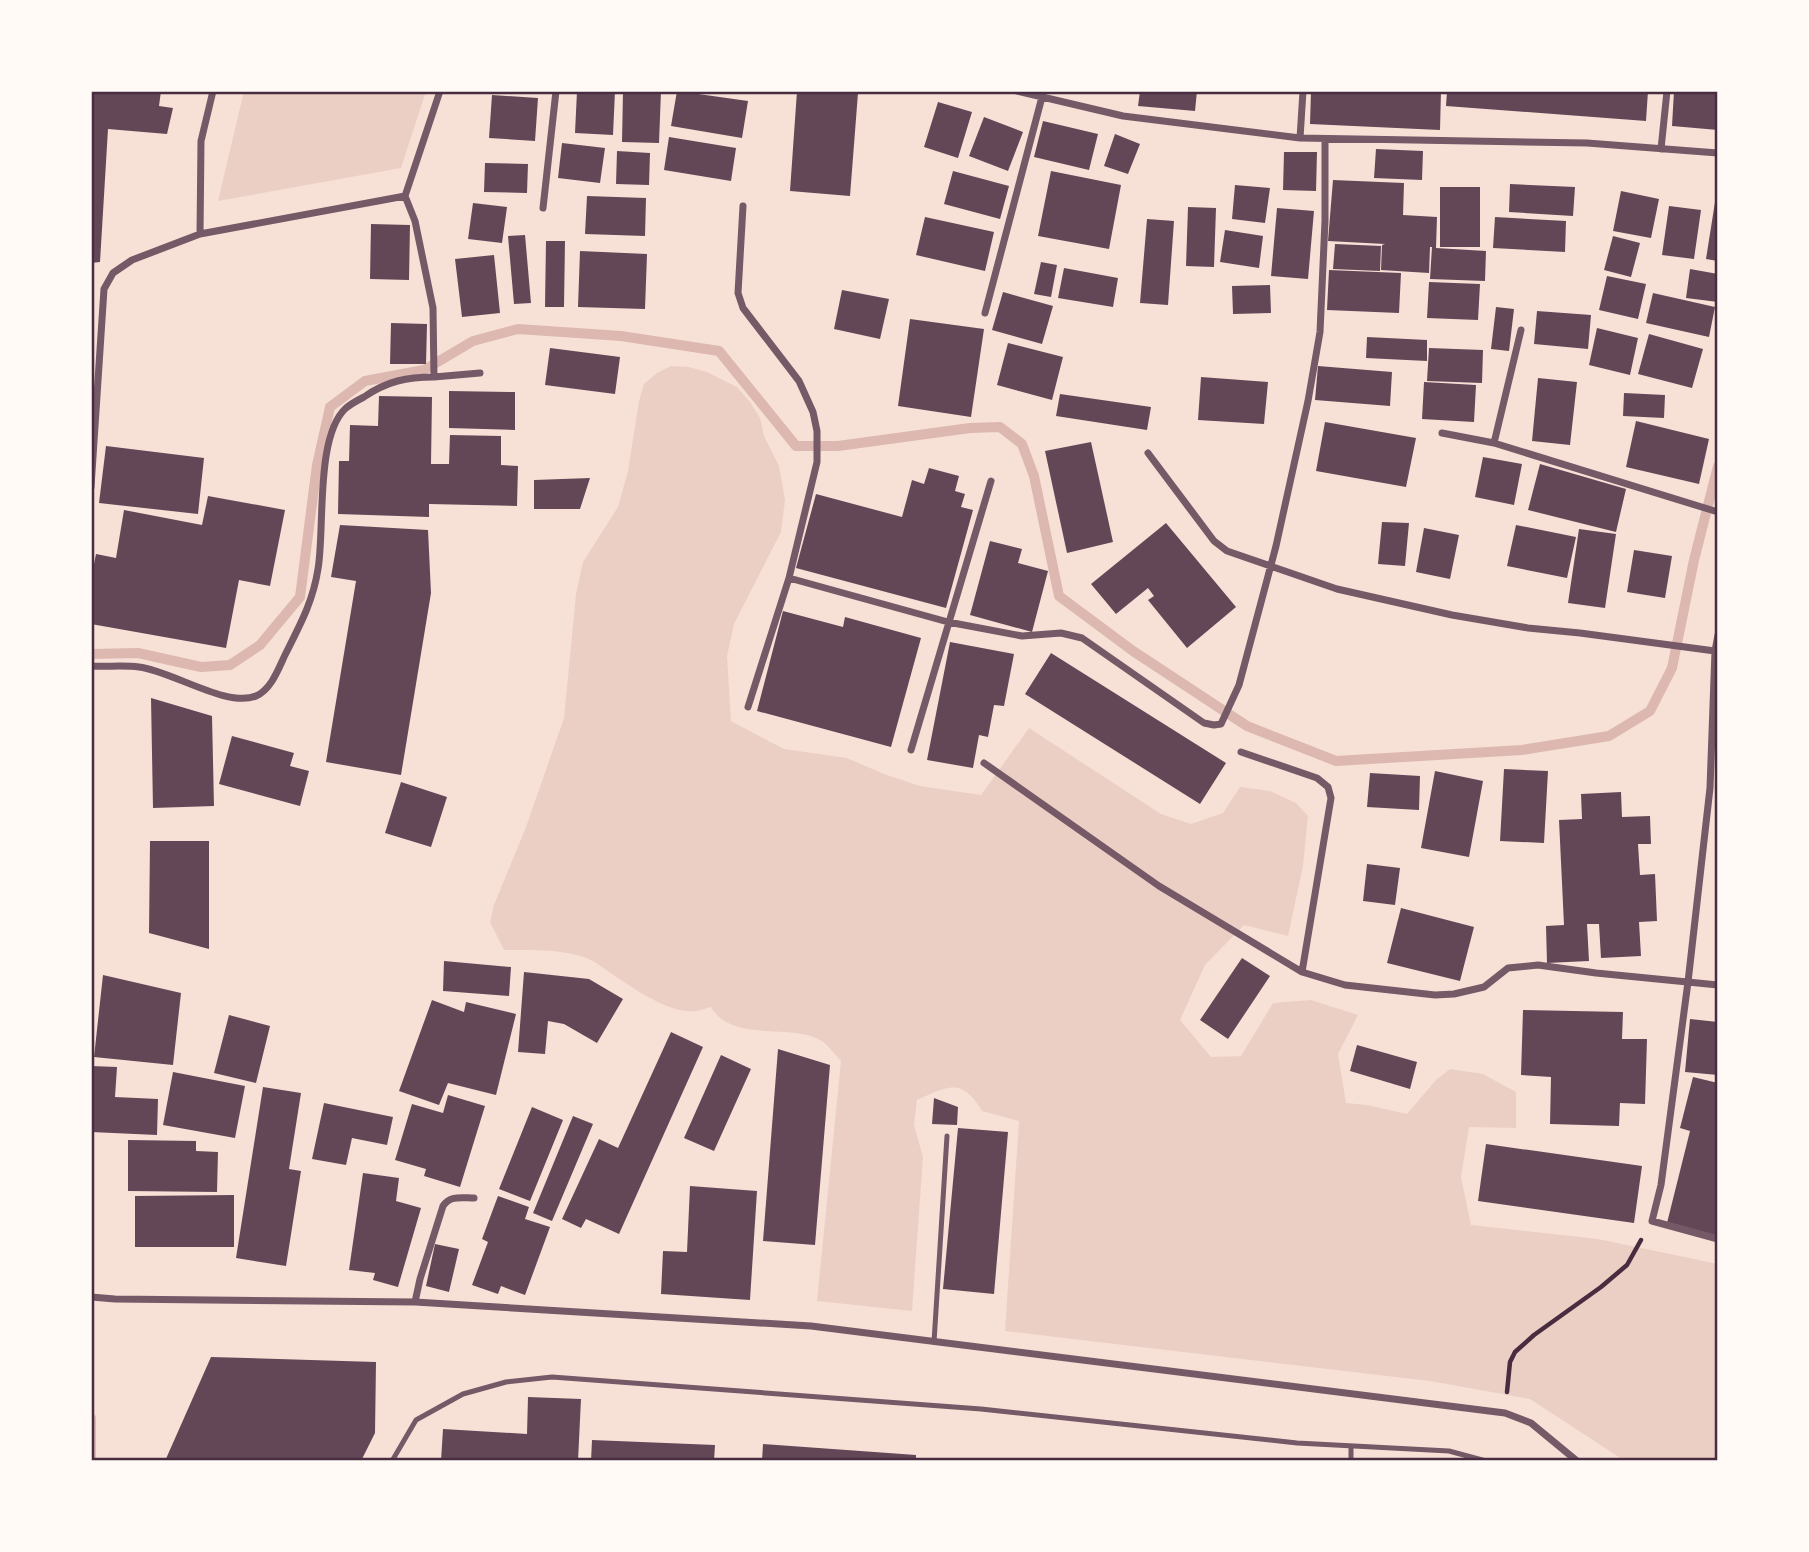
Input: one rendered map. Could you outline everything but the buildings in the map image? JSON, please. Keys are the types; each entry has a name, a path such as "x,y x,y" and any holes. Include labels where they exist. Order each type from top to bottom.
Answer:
{"street":[{"path":"200,234 201,141 213,91"},
{"path":"433,374 433,308 415,221 405,196 440,91"},
{"path":"542,208 556,91"},
{"path":"1017,91 1123,116 1300,138 1587,143 1718,153"},
{"path":"1300,138 1303,91"},
{"path":"1661,149 1667,91"},
{"path":"985,313 1042,97"},
{"path":"789,578 948,622 1022,636 1061,633 1082,638 1204,723 1221,724 1237,690 1270,567 1320,332 1325,221 1325,139"},
{"path":"91,487 104,289 113,273 132,260 200,234 405,196"},
{"path":"743,206 738,293 743,308 799,381 813,412 817,431 817,462 789,578 748,707"},
{"path":"1494,443 1521,330"},
{"path":"91,666 139,667 239,699 257,695 271,684 309,606 318,567 324,468 332,430 344,410 375,389 395,380 433,374 480,373"},
{"path":"1442,433 1494,443 1718,512"},
{"path":"1148,453 1214,541 1227,551 1270,567 1337,589 1452,615 1528,628 1715,651"},
{"path":"911,750 991,481"},
{"path":"1718,635 1715,651 1714,789 1661,1185 1651,1221 1718,1239"},
{"path":"1241,752 1317,778 1328,787 1331,798 1302,972"},
{"path":"984,763 1159,886 1302,972 1345,985 1435,995 1484,987 1508,968 1538,965 1596,974 1718,985"},
{"path":"415,1302 443,1206 452,1198 474,1198"},
{"path":"91,1297 415,1302 811,1326 1505,1413 1531,1423 1577,1461"}],"lane":[{"path":"933,1342 947,1136"},
{"path":"392,1461 416,1420 463,1394 506,1382 552,1377 981,1409 1297,1443 1449,1451 1486,1461"},
{"path":"1351,1461 1352,1447"}],"path":[{"path":"1505,1413 1510,1362 1515,1352 1627,1265 1651,1221"}],"shaded area":[{"path":"244,91 426,91 401,168 218,201"},
{"path":"671,366 707,372 737,387 750,402 760,418 764,436 779,466 785,500 781,532 734,624 727,656 731,721 784,749 847,758 920,786 981,795 1029,728 1161,814 1191,824 1223,813 1240,787 1270,791 1296,803 1308,816 1303,866 1288,936 1244,925 1205,965 1180,1020 1211,1057 1241,1056 1273,1003 1311,1000 1358,1015 1338,1054 1346,1103 1407,1114 1436,1080 1450,1069 1483,1074 1516,1092 1516,1128 1469,1127 1461,1177 1471,1225 1598,1239 1718,1264 1718,1461 1625,1461 1530,1399 1430,1381 1005,1331 1019,1121 982,1111 975,1100 961,1089 946,1088 917,1100 914,1125 923,1157 912,1311 817,1301 841,1061 825,1043 809,1036 733,1025 721,1018 711,1007 685,1011 663,1004 584,957 555,951 504,950 490,922 564,718 576,594 583,562 618,507 628,471 644,384"}],"waterway":[{"path":"91,654 138,653 201,667 230,665 260,645 300,597 317,465 330,407 365,381 424,370 473,341 518,329 621,336 719,351 796,446 838,446 970,428 1000,427 1022,444 1034,476 1059,596 1133,651 1247,726 1336,761 1522,750 1609,736 1650,711 1672,668 1694,560 1718,466"},
{"path":"91,1418 91,1461"}]}
